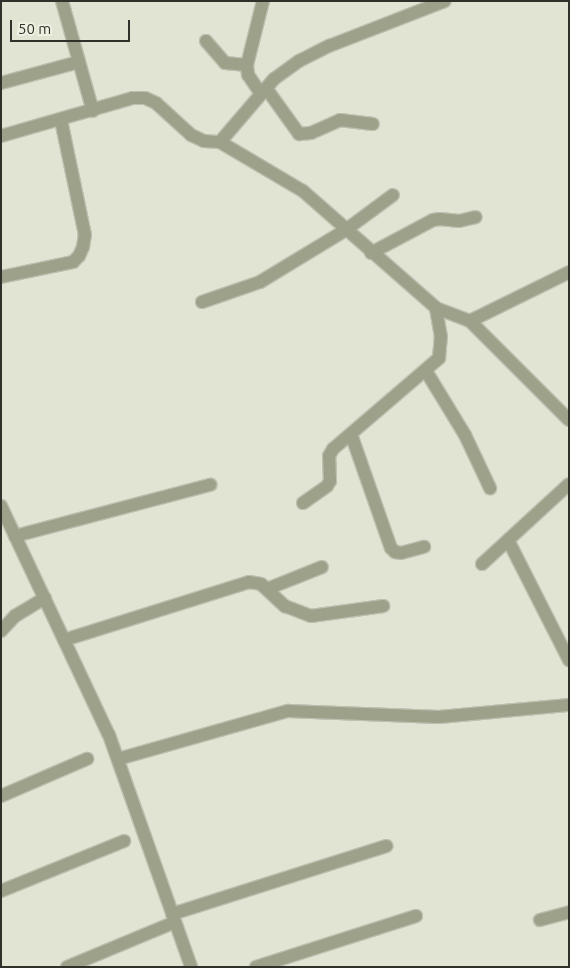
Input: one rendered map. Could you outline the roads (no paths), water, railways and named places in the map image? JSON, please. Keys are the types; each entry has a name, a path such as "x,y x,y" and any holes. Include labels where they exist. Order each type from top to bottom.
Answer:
{"street":[{"path":"62,1 93,111"},
{"path":"263,1 247,65 248,75 299,134 311,133 340,120 373,124"},
{"path":"220,142 274,79 298,61 330,46 445,1"},
{"path":"206,41 225,63 247,65"},
{"path":"1,83 79,62"},
{"path":"1,136 133,98 145,98 156,103 191,135 204,141 220,142 303,191 347,229 371,253 436,308 470,321 569,420"},
{"path":"1,277 73,262 84,247 85,235 61,120"},
{"path":"202,302 260,282 347,229 393,195"},
{"path":"371,253 433,220 459,221 476,217"},
{"path":"470,321 569,272"},
{"path":"303,503 327,486 330,481 329,456 333,449 439,358 442,349 436,308"},
{"path":"426,371 465,435 490,488"},
{"path":"351,434 391,548 395,552 401,553 424,546"},
{"path":"482,564 569,484"},
{"path":"15,536 210,485"},
{"path":"1,506 109,734 191,967"},
{"path":"508,540 569,660"},
{"path":"267,589 322,567"},
{"path":"64,640 249,582 261,584 285,606 311,616 383,606"},
{"path":"1,631 15,616 45,598"},
{"path":"118,759 288,711 439,717 569,705"},
{"path":"1,796 87,759"},
{"path":"1,891 124,841"},
{"path":"67,967 174,918 387,846"},
{"path":"540,920 569,912"},
{"path":"256,967 416,916"}]}
